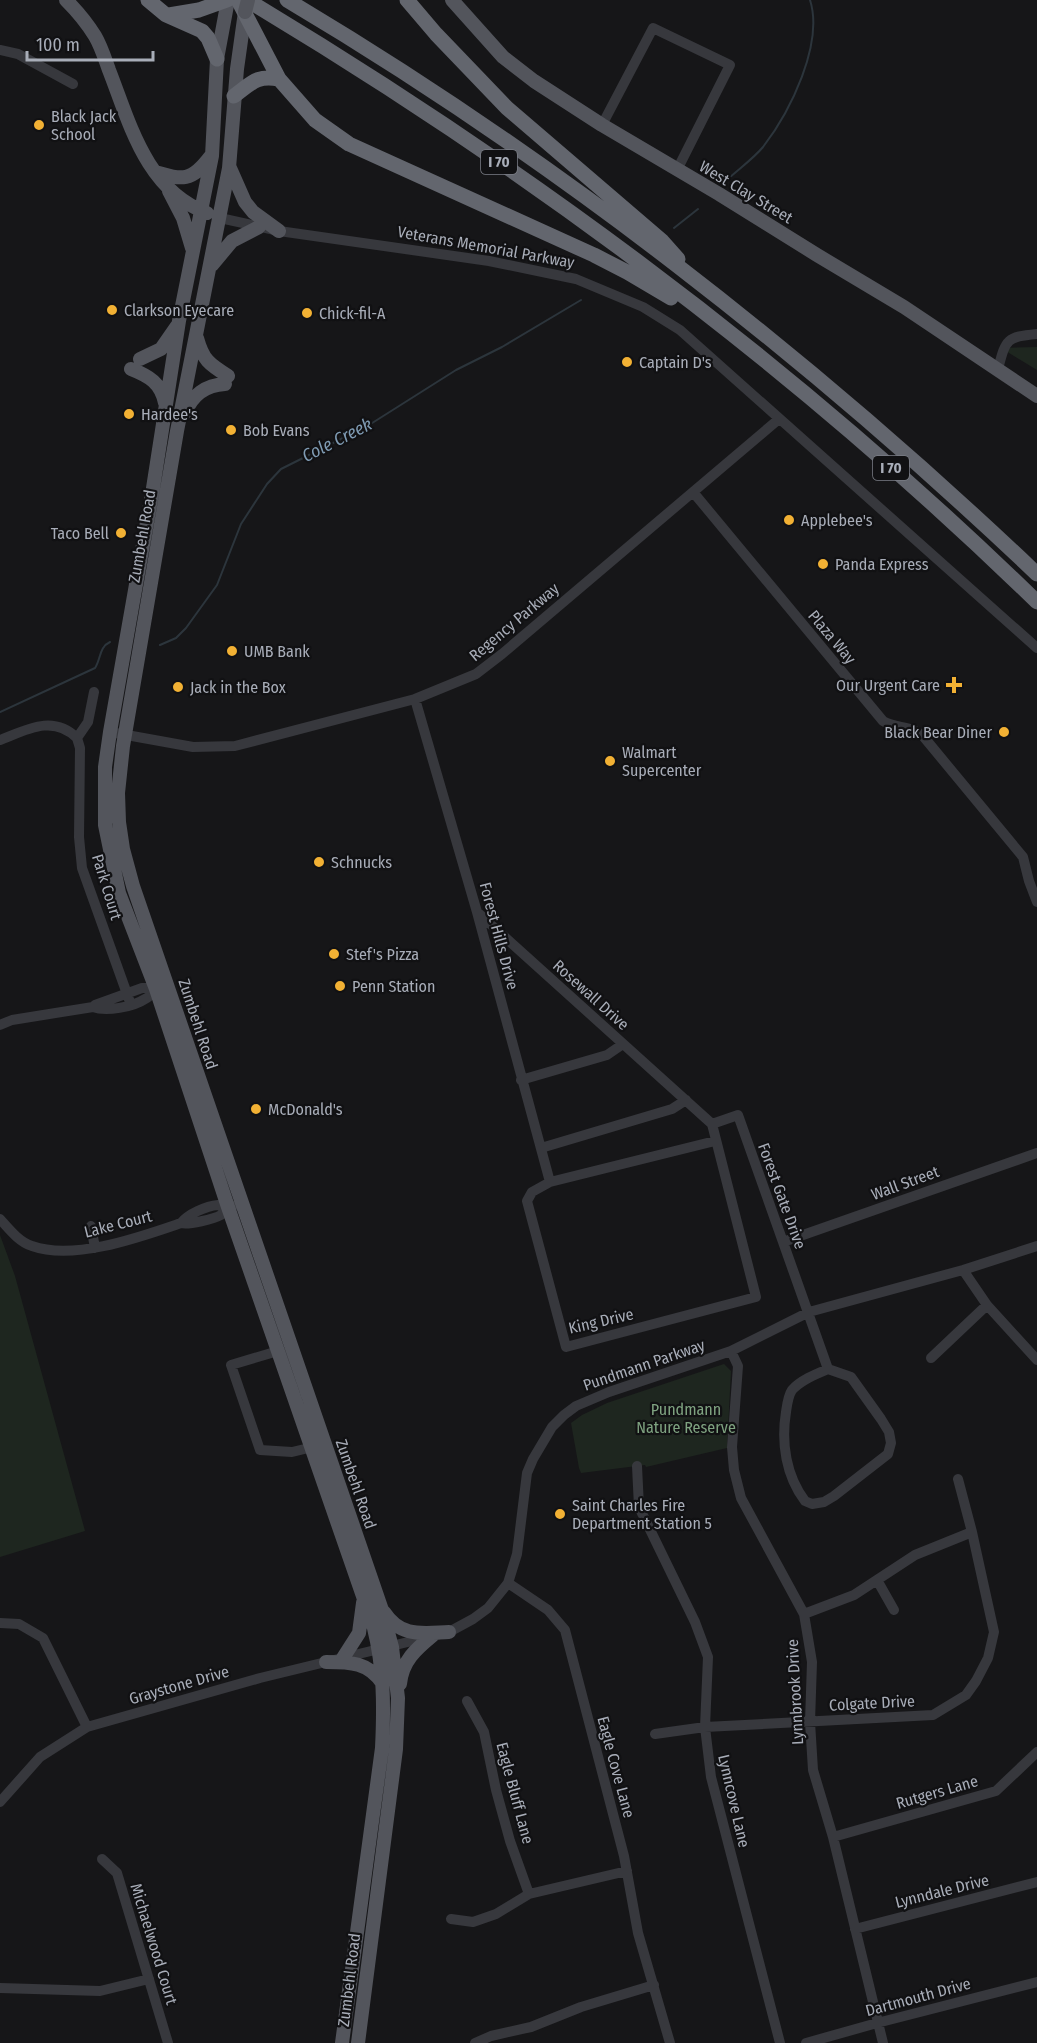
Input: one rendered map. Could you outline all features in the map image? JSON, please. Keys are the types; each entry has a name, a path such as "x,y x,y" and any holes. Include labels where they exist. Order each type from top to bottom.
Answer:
{"highway":[{"path":"148,0 166,15 202,31 212,44 217,59"},
{"name":"I 70","path":"287,0 528,157 708,291 885,436 1037,574"},
{"path":"407,0 436,34 507,108 662,241 708,291"},
{"path":"166,15 189,13 224,3"},
{"path":"246,10 267,59 279,79 315,120 349,144 627,272 740,341"},
{"name":"I 70","path":"246,10 344,60 516,174 653,274 740,341 900,477 1037,602"},
{"path":"234,96 265,76 279,79"}],"main road":[{"name":"Veterans Memorial Parkway","path":"66,0 96,37 133,135 155,172 168,189 201,211 220,218"},
{"name":"West Clay Street","path":"452,0 503,57 534,81 602,125 904,307 1037,396"},
{"name":"Zumbehl Road","path":"224,3 217,59 212,156 179,321 165,409 118,793 119,822 123,849 133,886 228,1207 278,1351 318,1445 382,1610 386,1648 398,1698 396,1749 358,2043"},
{"name":"Zumbehl Road","path":"246,10 234,96 230,168 177,431 110,732 104,798 106,834 119,893 162,987 242,1203 363,1595 386,1648 381,1757 342,2043"},
{"path":"155,172 176,178 186,178 200,171 212,156"},
{"path":"230,168 245,202 279,231"},
{"path":"168,189 183,218 193,252"},
{"path":"211,266 232,241 259,227"},
{"path":"165,409 165,400 157,383 135,364 161,349 179,321"},
{"path":"177,431 189,403 196,395 227,380 204,359 196,333"},
{"path":"343,1658 359,1633 363,1595"},
{"path":"382,1610 404,1631 449,1632"},
{"path":"398,1698 401,1675 407,1661 433,1635"},
{"path":"326,1662 364,1665 377,1675 383,1684"}],"street":[{"path":"602,125 653,28 730,65 678,170"},
{"path":"0,50 18,54 73,84"},
{"name":"Veterans Memorial Parkway","path":"220,218 279,231 466,257 576,279 643,307 680,330 1037,648"},
{"path":"998,369 1009,340 1016,336 1037,334"},
{"name":"Regency Parkway","path":"110,732 193,747 234,746 416,699 476,674 779,418"},
{"name":"Plaza Way","path":"693,492 883,721 890,725 917,731 927,740 1023,857 1037,902"},
{"path":"0,740 34,727 51,725 69,730 77,738 88,722 94,692"},
{"name":"Forest Hills Drive","path":"416,699 477,912 550,1182"},
{"name":"Park Court","path":"77,738 80,748 79,837 82,868 129,999"},
{"name":"Rosewall Drive","path":"477,912 712,1124"},
{"path":"0,1025 12,1020 93,1008 99,1003 146,999 162,987"},
{"path":"521,1080 607,1055 624,1044"},
{"path":"541,1148 672,1109 686,1100"},
{"name":"Forest Gate Drive","path":"712,1124 738,1115 828,1369"},
{"path":"712,1124 715,1141"},
{"name":"King Drive","path":"715,1141 756,1298 566,1347 527,1201 532,1192 550,1182 715,1141"},
{"name":"Wall Street","path":"783,1242 1037,1153"},
{"name":"Lake Court","path":"0,1220 11,1232 29,1245 70,1250 95,1248 140,1237 181,1223 185,1218 201,1210 218,1205 228,1207 242,1203"},
{"path":"91,1226 95,1248"},
{"name":"Pundmann Parkway","path":"386,1648 449,1632 473,1620 488,1608 508,1584 517,1554 527,1473 542,1441 564,1415 587,1400 731,1350 809,1312 963,1270 1037,1246"},
{"path":"963,1270 987,1305 1037,1360"},
{"path":"931,1358 987,1305"},
{"name":"Lynnbrook Drive","path":"731,1350 738,1366 732,1447 734,1470 741,1498 804,1614 812,1662 810,1722 813,1770 833,1837 883,2043"},
{"path":"278,1351 231,1365 260,1450 292,1452 318,1445"},
{"path":"828,1369 850,1377 881,1419 889,1432 891,1443 888,1454 834,1496 824,1502 812,1504 805,1501 793,1479 784,1451 785,1421 791,1391 804,1380 828,1369"},
{"name":"Lynncove Lane","path":"637,1466 639,1507 695,1622 708,1657 705,1727 711,1777 780,2043"},
{"name":"Colgate Drive","path":"655,1734 705,1727 933,1715 966,1695 988,1658 993,1632 972,1532 958,1479"},
{"path":"804,1614 854,1595 915,1555 972,1532"},
{"path":"877,1580 894,1610"},
{"name":"Eagle Cove Lane","path":"508,1584 548,1610 565,1630 627,1871 638,1933 670,2043"},
{"path":"0,1623 19,1624 43,1638 87,1726"},
{"name":"Graystone Drive","path":"0,1802 40,1757 87,1726 209,1691 386,1648"},
{"name":"Eagle Bluff Lane","path":"467,1701 484,1732 499,1800 529,1894"},
{"name":"Rutgers Lane","path":"833,1837 996,1791 1037,1752"},
{"name":"Michaelwood Court","path":"102,1858 117,1874 168,2043"},
{"path":"451,1919 474,1922 496,1914 529,1894 627,1871"},
{"name":"Lynndale Drive","path":"855,1929 1037,1882"},
{"path":"0,1988 100,1991 149,1979"},
{"name":"Dartmouth Drive","path":"807,2043 1037,1982"},
{"path":"470,2031 476,2042 491,2036 531,2027 581,2007 654,1985"}],"green space":[{"path":"1037,347 1037,370 1001,348"},
{"path":"0,1235 15,1276 85,1531 0,1557"},
{"name":"Pundmann Nature Reserve","path":"724,1364 731,1371 727,1448 646,1467 645,1465 581,1473 571,1423 607,1403"}],"waterway":[{"name":"Cole Creek","path":"729,178 763,147 793,97 802,77 812,37 813,18 810,0"},
{"name":"Cole Creek","path":"674,228 698,209"},
{"name":"Cole Creek","path":"160,645 176,638 186,628 217,585 241,524 267,484 281,469 369,425 456,370 502,347 581,300"},
{"name":"Cole Creek","path":"0,712 95,668 102,650 110,642"}],"place":[{"name":"Black Jack School","path":"39,125"},
{"name":"Clarkson Eyecare","path":"112,310"},
{"name":"Chick-fil-A","path":"307,313"},
{"name":"Captain D's","path":"627,362"},
{"name":"Hardee's","path":"129,414"},
{"name":"Bob Evans","path":"231,430"},
{"name":"Applebee's","path":"789,520"},
{"name":"Taco Bell","path":"121,533"},
{"name":"Panda Express","path":"823,564"},
{"name":"UMB Bank","path":"232,651"},
{"name":"Our Urgent Care","path":"954,685"},
{"name":"Jack in the Box","path":"178,687"},
{"name":"Black Bear Diner","path":"1004,732"},
{"name":"Walmart Supercenter","path":"610,761"},
{"name":"Schnucks","path":"319,862"},
{"name":"Stef's Pizza","path":"334,954"},
{"name":"Penn Station","path":"340,986"},
{"name":"McDonald's","path":"256,1109"},
{"name":"Saint Charles Fire Department Station 5","path":"560,1514"}]}
